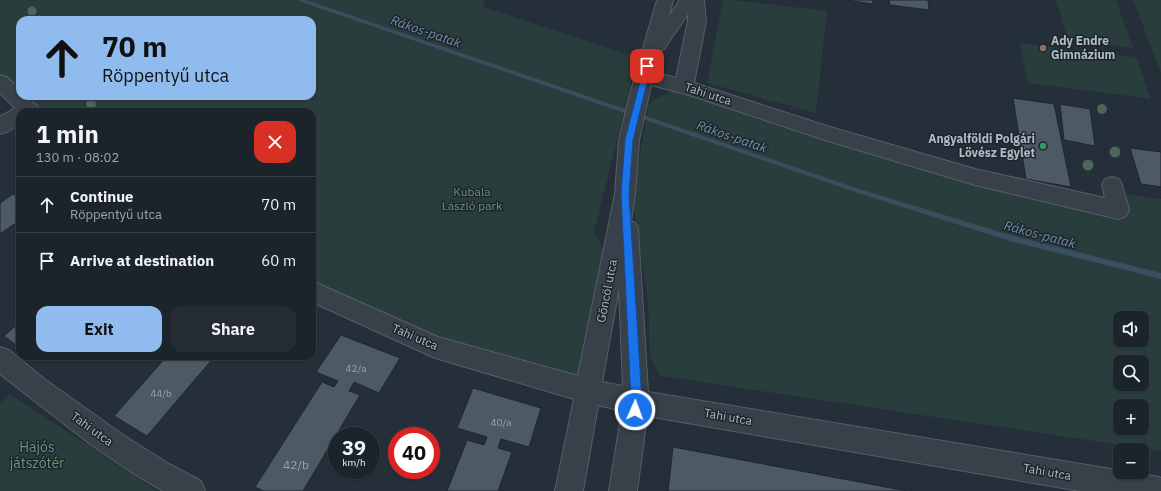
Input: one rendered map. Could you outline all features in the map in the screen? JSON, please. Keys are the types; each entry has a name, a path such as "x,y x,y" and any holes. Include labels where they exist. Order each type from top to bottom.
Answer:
{"street":[{"path":"625,194 629,140 664,0"},
{"path":"650,56 689,0"},
{"path":"684,87 697,21 696,0"},
{"path":"0,82 23,108"},
{"name":"Tahi utca","path":"642,85 684,87 828,134 975,177 1118,210 1112,184"},
{"path":"0,127 16,118"},
{"name":"Göncöl utca","path":"569,491 625,194"},
{"name":"Göncöl utca","path":"623,491 636,401 625,194"},
{"name":"Tahi utca","path":"316,293 435,347 588,391 642,403 1159,491"},
{"name":"Tahi utca","path":"0,358 17,374 118,449 159,475 191,491"}],"green space":[{"name":"Kubala László park","path":"0,0 485,0 484,7 635,57 635,67 594,232 612,266 588,391 435,347 316,293 316,108 27,108 19,100 316,100 316,16 16,16 16,97 0,82"},
{"path":"723,0 827,11 816,113 707,83"},
{"path":"1056,0 1116,0 1133,48 1068,40"},
{"path":"1133,0 1161,0 1161,73"},
{"path":"1019,43 1136,57 1151,99 1028,83"},
{"path":"684,87 1117,209 1114,193 1161,199 1161,451 1149,449 1149,443 1113,444 661,376 650,358 648,300 632,199 649,104 659,97"},
{"name":"Hajós játszótér","path":"10,394 157,491 0,491 0,404"}],"building":[{"path":"846,0 873,0 873,4"},
{"path":"889,0 928,0 929,10 890,5"},
{"path":"1013,98 1054,104 1071,187 1026,179"},
{"path":"1060,104 1090,109 1095,146 1064,140"},
{"path":"1130,148 1161,152 1161,187 1141,184"},
{"path":"13,194 16,197 16,223 0,234 0,203"},
{"path":"16,326 16,345 4,336"},
{"path":"341,335 400,358 379,393 354,382 349,391 360,395 341,427 328,427 328,449 303,491 263,491 255,487 322,382 334,387 338,381 316,372"},
{"path":"163,360 212,360 147,436 114,416"},
{"path":"473,388 541,408 529,447 501,439 498,448 512,452 498,491 447,491 467,440 484,445 487,437 457,428"},
{"path":"673,447 907,491 668,491"}],"waterway":[{"name":"Rákos-patak","path":"301,0 858,191 1010,238 1161,276"}],"place":[{"name":"Ady Endre Gimnázium","path":"1043,48"},
{"name":"Angyalföldi Polgári Lövész Egylet","path":"1043,146"}],"route":[{"path":"635,410 636,401 625,194 629,140 647,66"}]}
